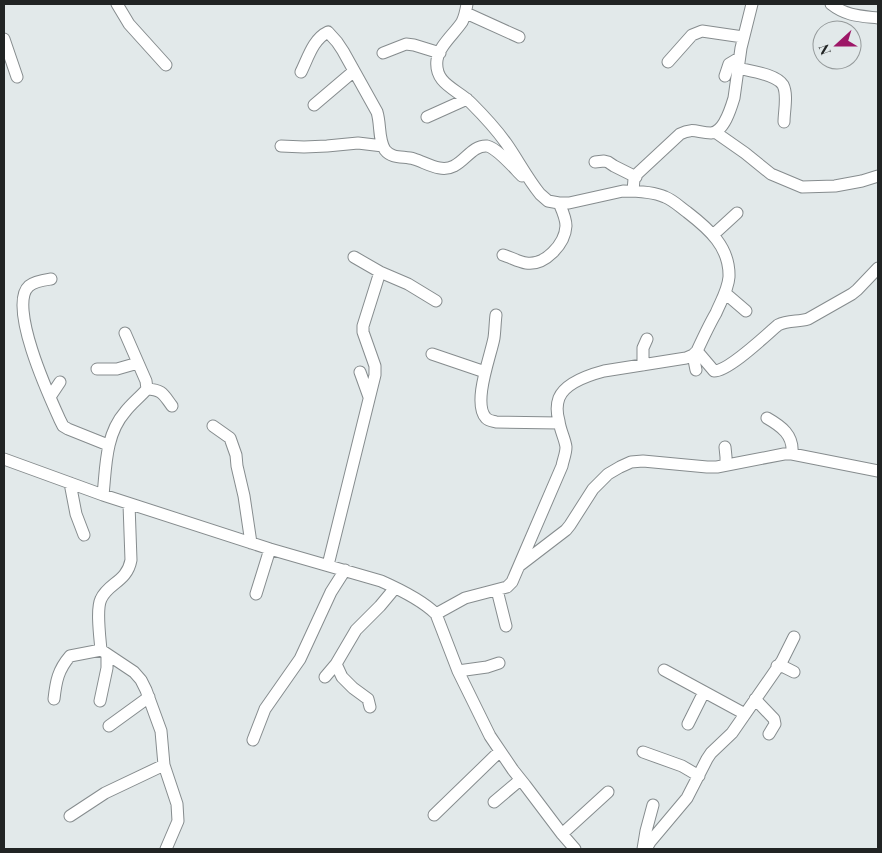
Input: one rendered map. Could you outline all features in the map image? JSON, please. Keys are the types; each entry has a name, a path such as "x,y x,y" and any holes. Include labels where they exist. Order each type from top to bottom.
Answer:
{"street":[{"path":"117,4 129,24 166,65"},
{"path":"633,191 634,180 637,174 680,134 693,130 710,133 723,126 732,106 743,37 752,4"},
{"path":"831,4 844,13 878,20"},
{"path":"519,37 466,8 463,21 437,58 437,67 440,77 446,86 467,99 501,136 534,187"},
{"path":"301,72 315,43 321,35 328,32 337,42 377,112 380,139 387,152 394,156 411,158 434,167 448,168 457,164 476,149 488,146 495,150 548,201 569,203 623,191 664,196 672,200 707,228 717,239 724,251 728,264 729,277 725,293 695,353 696,370"},
{"path":"668,62 696,33 702,32 743,37"},
{"path":"4,39 17,77"},
{"path":"383,53 406,44 440,53"},
{"path":"725,76 729,64 735,60 779,81 783,86 785,99 784,122"},
{"path":"314,105 354,71"},
{"path":"427,117 467,99"},
{"path":"715,132 771,174 802,187 835,186 878,176"},
{"path":"281,146 320,147 358,143 383,146"},
{"path":"595,162 608,162 636,177"},
{"path":"503,254 526,263 548,257 560,245 566,227 559,203"},
{"path":"713,235 737,213"},
{"path":"354,257 380,272 408,284 436,301"},
{"path":"695,353 714,371 721,370 748,351 783,322 808,319 852,294 878,268"},
{"path":"328,565 375,375 375,366 363,332 363,326 380,272"},
{"path":"51,279 37,282 29,286 25,292 23,305 32,351 63,426 108,445"},
{"path":"725,293 746,310"},
{"path":"496,315 494,339 485,372 482,394 482,411 485,417 490,421 496,422 559,423"},
{"path":"125,333 146,381 147,390"},
{"path":"643,365 643,348 647,339"},
{"path":"436,614 466,598 507,587 512,582 562,466 566,449 557,409 559,398 566,389 575,382 595,373 686,358 695,353"},
{"path":"432,354 485,372"},
{"path":"97,369 117,369 138,363"},
{"path":"360,372 369,397"},
{"path":"50,398 60,382"},
{"path":"103,496 108,445 114,428 123,413 147,390 158,390 172,406"},
{"path":"767,418 776,423 792,440 792,454"},
{"path":"213,426 230,438 236,455 251,543"},
{"path":"724,447 726,465"},
{"path":"518,567 566,530 593,489 608,474 631,462 643,461 708,467 792,454 878,471"},
{"path":"4,459 103,496 270,549 381,581 396,588 430,608 436,614 458,671 480,716 500,751 566,843 608,792"},
{"path":"70,483 76,514 84,535"},
{"path":"100,701 107,668 99,609 100,600 130,568 129,504"},
{"path":"256,594 270,549"},
{"path":"253,740 265,709 300,659 331,592 345,570"},
{"path":"325,677 336,664 356,630 396,588"},
{"path":"497,590 506,626"},
{"path":"644,849 687,798 707,759 727,739 745,714 782,661 794,637"},
{"path":"54,699 56,680 60,670 70,656 104,652 134,672 141,680 161,731 164,765 177,804 178,821 166,849"},
{"path":"458,671 487,668 499,663"},
{"path":"336,664 342,677 368,699 370,707"},
{"path":"777,666 794,672"},
{"path":"664,670 745,714"},
{"path":"688,724 704,692"},
{"path":"109,726 149,697"},
{"path":"755,699 774,719 775,724 769,734"},
{"path":"434,815 500,751"},
{"path":"643,752 682,766 698,776"},
{"path":"70,816 105,793 164,765"},
{"path":"494,802 520,780"},
{"path":"644,849 646,831 653,804"}]}
